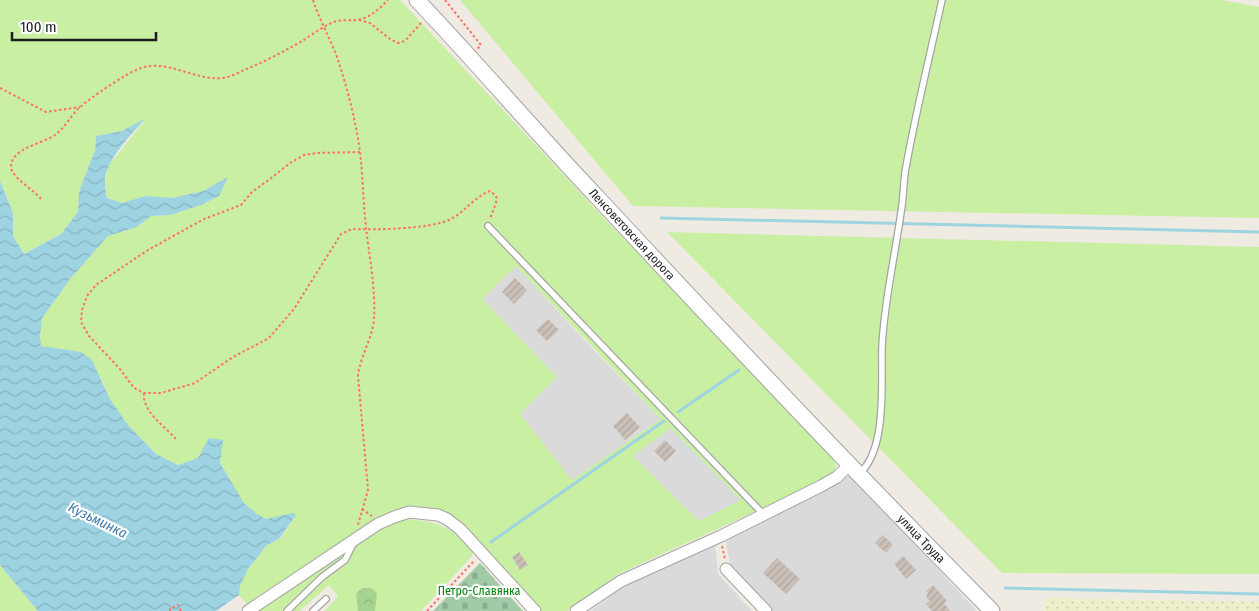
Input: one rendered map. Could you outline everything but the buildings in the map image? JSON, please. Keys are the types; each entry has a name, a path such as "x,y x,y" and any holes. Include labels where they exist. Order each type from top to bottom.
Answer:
{"street":[{"path":"417,0 431,7"},
{"name":"Ленсоветовская дорога","path":"431,7 469,56 597,198 856,468"},
{"path":"576,611 620,581 721,536 856,468"},
{"name":"улица Труда","path":"856,468 992,611"},
{"path":"248,611 378,524 410,512 438,515 448,519 483,552 535,611"},
{"path":"726,568 766,611"}],"lane":[{"path":"856,468 869,464 880,429 882,344 901,211 905,168 942,0"},
{"path":"488,226 764,515"},
{"path":"287,611 322,577 345,560 356,539"},
{"path":"313,611 326,599"}],"path":[{"path":"313,0 339,64 360,152 374,319 359,366 358,376 368,490 357,527 356,539"},
{"path":"41,200 36,193 15,176 11,169 15,155 47,141 60,132 80,107 132,72 143,67 157,66 206,77 224,78 265,62 336,21 358,20 375,13 388,0"},
{"path":"446,0 481,45 469,56"},
{"path":"358,20 370,24 398,43 405,41 431,7"},
{"path":"0,88 46,112 80,107"},
{"path":"360,152 325,152 304,155 290,163 252,192 241,205 204,219 148,250 96,285 87,296 82,310 81,322 89,336 120,368 134,388 144,393 161,393 195,383 233,357 269,338 294,309 341,234 352,229 366,230 436,224 461,213 482,194 490,192 496,196 497,200 488,226"},
{"path":"144,393 143,399 146,408 176,438"},
{"path":"722,541 726,568"},
{"path":"427,611 483,552"},
{"path":"170,611 170,609 178,605 181,611"}],"shaded area":[{"path":"516,266 661,419 572,481 519,414 557,377 482,299"},
{"path":"670,427 741,500 699,521 633,456"},
{"path":"851,475 977,611 772,611 731,570 725,538"},
{"path":"715,544 718,574 752,611 590,611 635,579"}],"green space":[{"path":"0,0 400,0 603,217 834,458 836,466 834,472 814,485 618,574 567,611 539,611 459,520 439,511 411,506 394,510 378,519 247,604 239,595 240,586 248,569 267,545 280,539 296,515 272,519 256,514 247,506 231,484 209,438 198,458 178,465 156,454 128,425 110,399 101,378 81,352 41,347 40,337 42,318 71,278 108,236 137,227 151,216 170,215 201,205 219,196 227,177 203,191 172,198 145,196 122,203 107,198 105,181 109,165 145,120 122,131 96,136 95,150 79,192 78,212 61,234 23,254 13,236 13,213 0,181","holes":["516,266 661,419 572,480 520,414 557,377 482,299","671,428 741,500 699,521 633,456"]},
{"path":"460,0 1222,0 1259,7 1259,218 633,206"},
{"path":"667,232 1259,247 1259,574 1002,573"},
{"path":"406,519 428,522 444,527 458,536 473,551 472,556 421,611 375,611 371,588 362,588 356,594 358,611 325,611 338,596 329,585 299,611 292,611 324,580 347,564 356,546 392,523"},
{"path":"338,555 343,556 341,560 320,575 282,611 256,611"},
{"name":"Петро-Славянка","path":"480,563 523,611 433,611"},
{"path":"0,565 38,611 0,611"},
{"path":"362,588 371,588 377,593 375,611 358,611 356,594"},
{"path":"1045,599 1259,602 1259,611 1044,611"}],"water":[{"name":"Кузьминка","path":"146,118 127,139 109,165 105,182 107,198 122,203 145,196 172,198 203,191 228,177 219,196 201,205 170,215 151,216 137,227 108,236 71,278 42,318 41,346 81,352 92,360 110,399 128,425 156,454 178,465 198,458 209,438 223,440 220,463 244,503 266,519 293,513 296,515 279,539 267,545 248,569 240,586 239,595 216,611 38,611 0,565 0,181 13,213 13,236 24,254 61,234 78,212 79,192 95,150 96,136 122,131"}],"waterway":[{"path":"661,218 1259,232"},
{"path":"678,412 739,370"},
{"path":"491,542 664,421"},
{"path":"1005,588 1259,594"}]}
